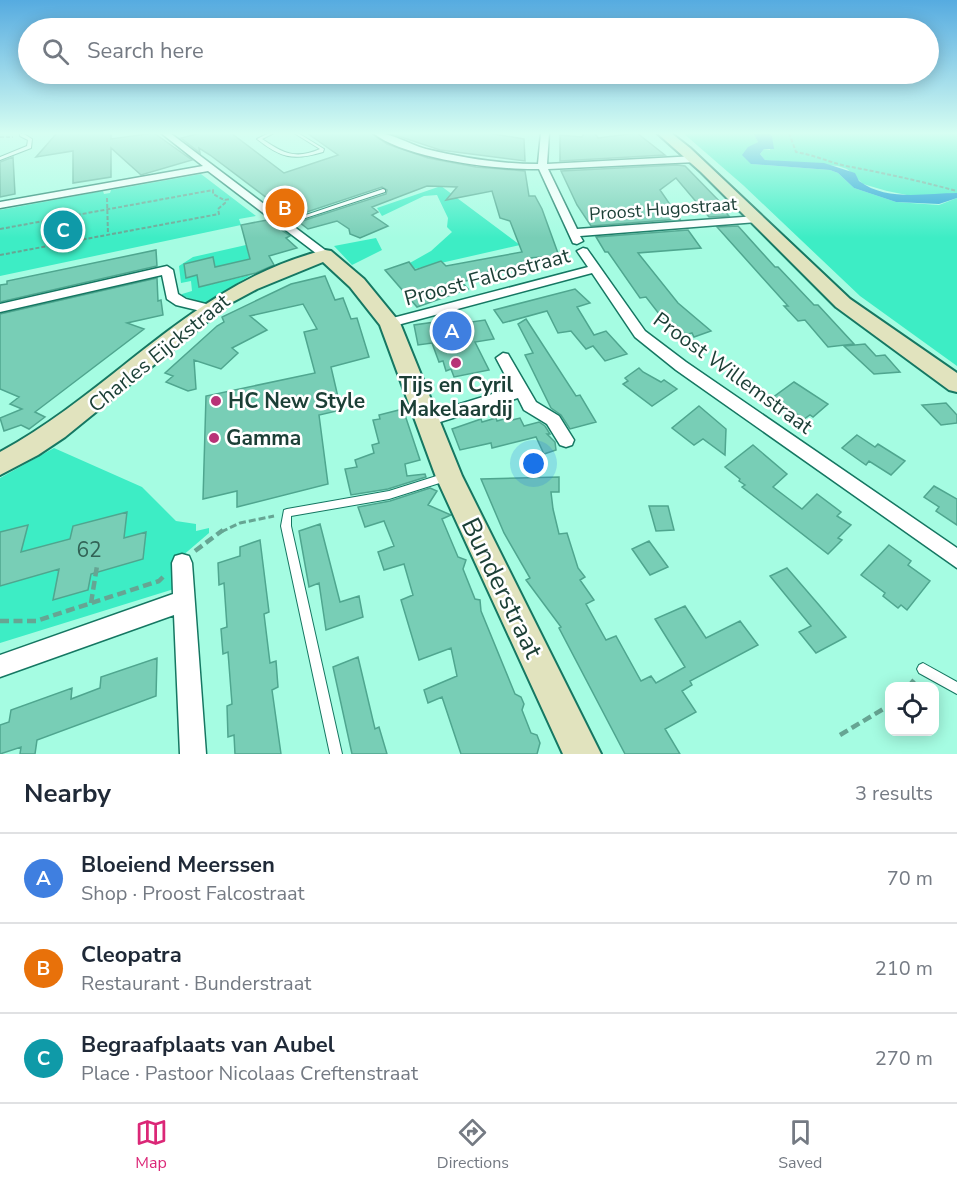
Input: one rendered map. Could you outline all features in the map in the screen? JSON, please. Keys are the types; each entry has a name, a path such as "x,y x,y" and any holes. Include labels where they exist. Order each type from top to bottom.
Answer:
{"street":[{"path":"0,206 207,168"},
{"name":"Bunderstraat","path":"208,168 325,255 357,283 390,323 449,477 582,754"},
{"name":"Proost Willemstraat","path":"543,168 572,232 640,334 681,366 957,559"},
{"path":"705,168 851,311 957,384"},
{"name":"Proost Hugostraat","path":"572,232 757,219"},
{"name":"Charles Eijckstraat","path":"0,464 49,437 83,413 209,309 254,282 325,255"},
{"name":"Proost Falcostraat","path":"390,323 595,269"},
{"path":"0,308 167,270 172,296 181,302 209,309"},
{"path":"503,358 530,406 553,420 566,440"},
{"path":"427,420 521,391"},
{"path":"179,564 184,601 193,754"},
{"path":"0,666 184,601"}],"lane":[{"path":"282,224 383,191"},
{"path":"336,754 286,525 287,513 389,495 449,477"},
{"path":"923,669 957,688"}],"path":[{"path":"862,168 897,174 957,191"},
{"path":"107,186 108,235"},
{"path":"0,229 213,190 213,194 226,200 218,209 219,214 0,255"},
{"path":"0,621 36,621 159,581 212,536 237,522 287,513"},
{"path":"91,603 97,566"},
{"path":"840,735 885,708"}],"green space":[{"path":"724,168 830,170 838,173 854,188 896,202 939,205 957,198 957,366 860,296"},
{"path":"845,168 957,168 957,193 917,197 887,191 863,184"},
{"path":"201,174 256,216 239,219 241,225 0,276 0,210 103,191 104,194 110,193 111,190"},
{"path":"441,186 520,245 410,270 408,264 431,251 452,232 447,227 448,218 437,195 424,196 382,216 377,208"},
{"path":"376,238 382,250 352,265 334,246"},
{"path":"246,245 250,259 215,267 213,257 184,264 186,277 197,275 199,287 251,275 205,303 182,296 192,291 191,281 181,283 179,266 193,257"},
{"path":"54,448 142,487 176,521 196,524 196,531 209,528 209,533 174,563 174,589 0,643 0,478"}],"water":[{"path":"806,168 840,168 855,173 859,181 882,192 907,195 957,193 957,198 939,204 896,202 854,188 838,173"}],"building":[{"path":"0,168 14,168 15,194 0,197"},
{"path":"73,168 111,168 111,177 73,183"},
{"path":"133,168 164,168 141,175"},
{"path":"227,168 278,168 284,173 298,168 491,168 525,171 529,196 535,196 542,209 559,256 529,258 534,264 470,275 473,279 462,282 468,289 417,307 385,270 409,262 415,270 441,261 446,266 522,252 510,221 500,218 492,191 446,200 457,187 427,186 372,207 378,212 372,215 388,226 360,238 350,234 349,229 337,221 308,229 299,222 386,194 387,190 382,187 292,217"},
{"path":"687,168 724,206 720,206 729,216 709,217 676,178 660,190 680,219 591,226 577,205 561,171"},
{"path":"267,220 290,236 286,238 297,248 269,256 274,265 256,273 199,287 197,275 186,278 184,264 213,257 215,267 250,259 241,225"},
{"path":"738,226 775,267 778,267 814,305 818,305 854,344 828,347 805,320 798,321 784,306 788,306 717,227"},
{"path":"688,230 701,248 638,253 678,303 711,331 694,337 692,333 682,336 663,319 646,297 640,298 596,237"},
{"path":"156,250 157,266 0,302 0,285 7,284 7,281"},
{"path":"325,276 335,300 343,298 351,319 357,318 369,357 331,367 341,410 319,415 328,484 237,507 237,491 203,499 206,396 315,373 304,332 317,329 303,304 250,316 267,330 232,348 238,353 221,369 194,360 196,389 188,391 166,382 173,376 165,373 224,322 222,317 291,284"},
{"path":"157,278 158,301 161,300 163,315 127,323 144,329 35,412 45,417 29,429 21,425 4,431 0,418 22,409 10,404 19,397 0,389 0,314"},
{"path":"575,289 590,303 577,307 594,335 606,331 627,354 605,361 593,346 586,349 571,331 558,333 547,311 503,323 494,310"},
{"path":"456,319 458,324 485,320 494,339 475,342 489,370 454,377 451,369 446,371 443,361 439,362 432,343 418,345 414,325"},
{"path":"526,319 576,396 580,395 596,422 570,429 561,415 551,408 525,355 533,353 518,324"},
{"path":"865,344 876,356 885,355 900,372 874,374 844,346"},
{"path":"639,368 677,389 652,406 623,384 628,381 625,378"},
{"path":"794,382 828,404 813,417 810,415 804,419 772,398"},
{"path":"946,403 957,415 957,423 941,425 922,405"},
{"path":"699,406 726,429 725,455 703,439 694,445 672,428"},
{"path":"403,409 420,460 405,464 407,476 425,474 426,477 388,489 351,495 345,469 357,467 355,460 374,453 372,445 379,443 373,420 380,419 379,415"},
{"path":"511,417 512,420 520,418 524,426 539,422 545,426 550,434 547,434 555,442 556,450 544,454 536,437 492,448 491,443 460,450 452,429 481,419 482,422 496,418 497,421"},
{"path":"857,435 875,447 878,444 905,461 891,475 869,461 866,465 842,448"},
{"path":"753,445 787,474 773,487 802,509 817,494 841,512 837,516 851,525 838,538 842,540 828,554 742,487 745,485 739,481 740,479 725,467"},
{"path":"559,477 559,492 551,492 553,509 559,534 567,533 578,568 585,577 580,580 594,600 586,604 606,640 616,636 641,681 651,676 656,683 685,667 655,619 685,606 706,638 740,621 758,645 690,681 692,685 682,691 696,712 665,729 680,754 625,754 559,628 561,627 526,580 530,578 504,533 481,479"},
{"path":"934,486 957,499 957,525 936,511 939,507 924,497"},
{"path":"430,488 437,491 428,505 451,515 442,519 458,557 466,560 463,569 475,599 480,600 481,611 515,694 521,697 524,704 522,710 531,733 537,735 540,743 537,754 461,754 442,697 428,703 424,690 457,676 451,648 419,660 401,600 413,595 404,564 384,570 378,552 394,546 384,521 365,527 358,507 390,501"},
{"path":"649,506 668,506 674,530 656,531"},
{"path":"127,512 124,538 146,532 143,559 91,574 88,590 53,600 59,569 0,586 0,532 28,525 21,552 70,539 73,526"},
{"path":"320,524 340,602 359,596 363,617 326,630 319,583 309,587 299,531"},
{"path":"260,540 269,612 264,614 270,663 276,661 278,687 272,690 281,754 235,754 234,735 228,737 227,706 232,704 228,652 223,654 221,629 227,627 224,583 219,585 218,563 240,556 240,547"},
{"path":"649,541 668,567 650,575 632,549"},
{"path":"889,545 911,561 908,565 930,581 907,610 901,605 898,608 883,596 885,593 861,575"},
{"path":"787,568 846,637 816,653 799,632 811,626 770,576"},
{"path":"358,657 375,729 379,727 387,754 352,754 333,667"},
{"path":"157,658 156,696 37,740 35,754 20,754 21,747 0,754 0,725 9,722 11,710 72,688 71,699 100,688 101,677"}],"place":[{"name":"Cleopatra","path":"285,208"},
{"name":"Begraafplaats van Aubel","path":"63,230"},
{"name":"Bloeiend Meerssen","path":"452,331"},
{"name":"Tijs en Cyril Makelaardij","path":"456,363"},
{"name":"HC New Style","path":"216,401"},
{"name":"Gamma","path":"214,438"}]}
